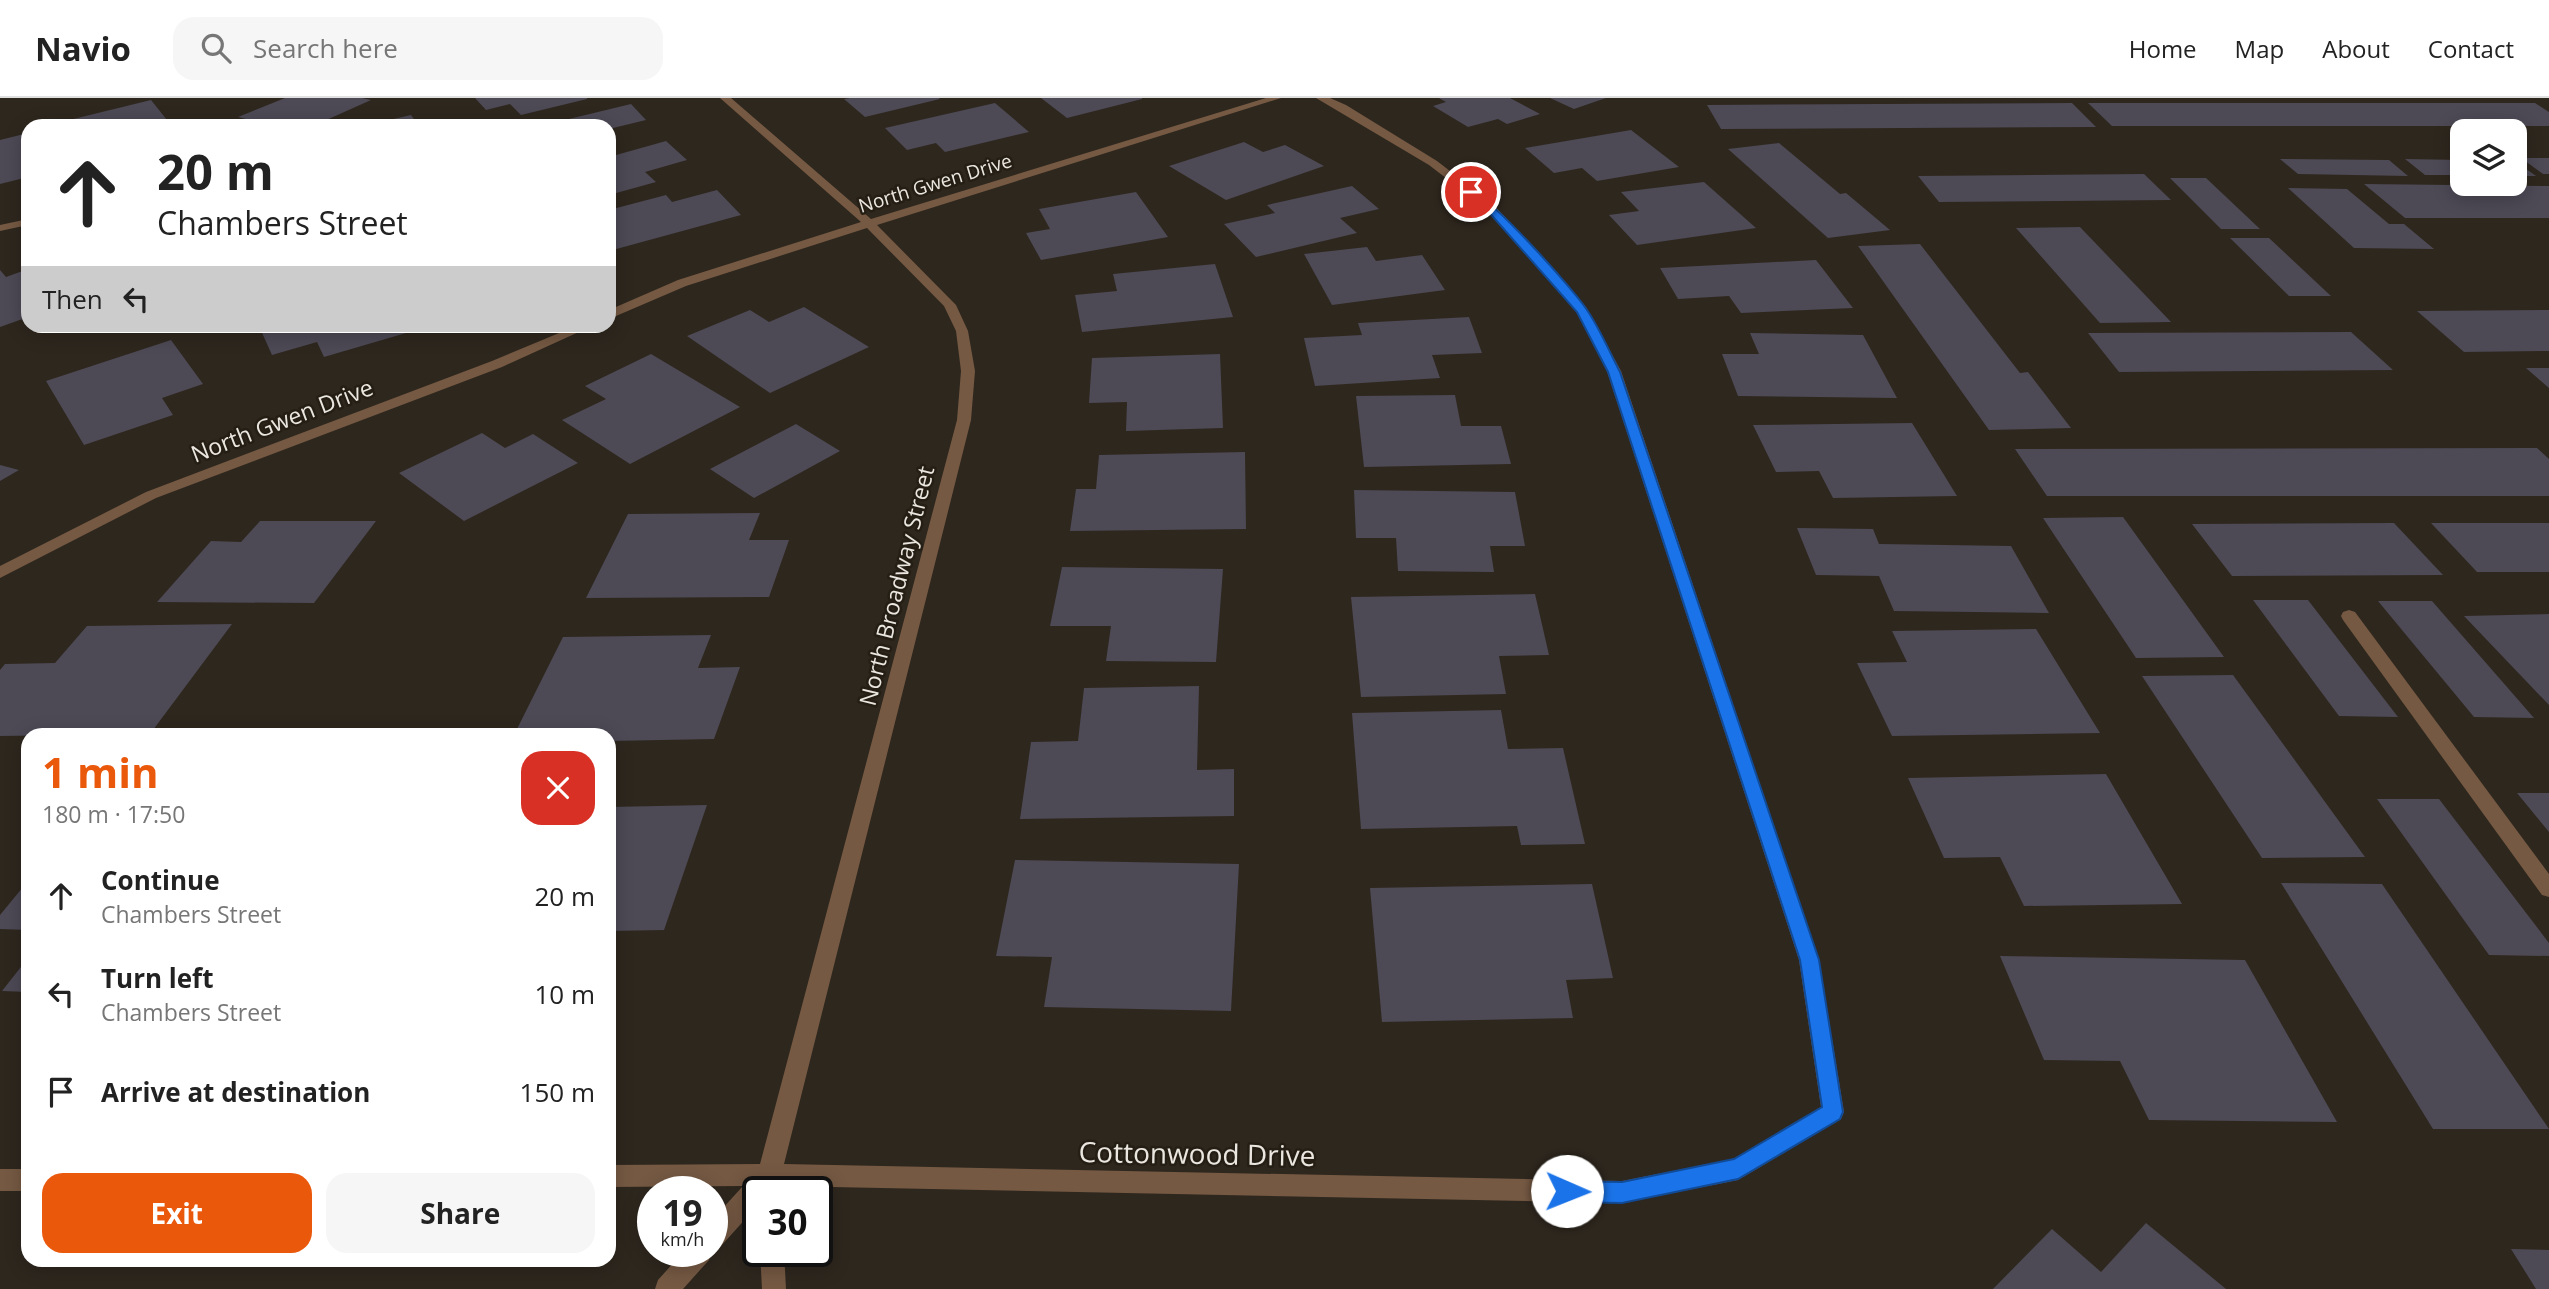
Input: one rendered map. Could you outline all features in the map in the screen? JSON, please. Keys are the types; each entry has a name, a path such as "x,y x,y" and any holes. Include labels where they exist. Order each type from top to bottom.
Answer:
{"street":[{"name":"North Broadway Street","path":"725,98 869,223 950,305 962,331 968,371 964,420 771,1176"},
{"name":"North Gwen Drive","path":"616,312 682,283 737,264 1276,98"},
{"name":"Cottonwood Drive","path":"833,1184 1622,1192 1738,1169 1833,1112 1809,960 1614,372 1582,310 1490,207 1433,163 1342,107 1321,98"},
{"path":"0,228 21,224"},
{"name":"North Gwen Drive","path":"0,573 151,495 497,364 570,333"},
{"path":"2349,616 2549,888"},
{"name":"Cottonwood Drive","path":"616,1176 742,1182"},
{"path":"0,1180 21,1180"},
{"path":"728,1223 742,1209"},
{"path":"667,1289 686,1267"},
{"path":"773,1267 774,1289"}],"building":[{"path":"285,98 371,100 329,119 238,117"},
{"path":"475,98 587,99 521,115 510,104 486,110"},
{"path":"1041,98 1142,98 1142,99 1067,118"},
{"path":"1439,98 1510,98 1540,114 1507,124 1498,119 1468,127 1433,106 1446,102"},
{"path":"1550,98 1606,98 1574,109"},
{"path":"844,99 940,99 865,117"},
{"path":"151,100 166,119 73,119"},
{"path":"995,103 1029,132 945,152 936,143 907,150 885,128"},
{"path":"2072,103 2096,127 1721,129 1707,105"},
{"path":"2088,103 2535,103 2549,112 2549,126 2527,126 2527,119 2450,119 2450,126 2112,126"},
{"path":"631,104 646,120 616,127 616,119 569,119"},
{"path":"411,115 414,119 393,119"},
{"path":"1631,130 1679,167 1597,181 1582,168 1554,173 1525,148"},
{"path":"21,135 21,179 0,184 0,140"},
{"path":"666,141 687,160 645,172 656,182 616,193 616,155"},
{"path":"1244,142 1263,152 1285,145 1324,166 1226,200 1169,166"},
{"path":"1779,143 1840,194 1846,193 1890,230 1828,238 1728,149"},
{"path":"2527,158 2549,158 2549,174 2543,174 2527,162"},
{"path":"2280,159 2389,160 2408,176 2298,174"},
{"path":"2405,159 2450,160 2450,175 2425,175"},
{"path":"2144,174 2171,200 1939,202 1918,176"},
{"path":"2170,178 2206,178 2260,229 2221,229"},
{"path":"1704,182 1756,228 1637,245 1609,215 1639,211 1621,192"},
{"path":"2364,184 2450,185 2450,196 2527,196 2527,186 2549,186 2549,218 2405,218"},
{"path":"1352,186 1379,209 1340,218 1357,233 1256,257 1224,224 1275,213 1267,205"},
{"path":"2288,188 2347,189 2389,224 2404,224 2434,249 2354,248"},
{"path":"717,190 741,215 616,249 616,208 666,195 672,202"},
{"path":"1136,192 1168,237 1041,260 1026,233 1050,229 1039,209"},
{"path":"2080,227 2171,322 2100,323 2016,228"},
{"path":"2230,238 2269,238 2331,296 2289,296"},
{"path":"1920,244 2020,373 2028,372 2071,428 1989,430 1858,246"},
{"path":"1367,247 1376,261 1422,255 1445,290 1332,305 1304,254"},
{"path":"1816,260 1853,308 1741,313 1729,296 1678,299 1660,268"},
{"path":"1215,264 1233,317 1082,332 1075,295 1117,291 1113,274"},
{"path":"0,270 6,277 21,272 21,320 0,327"},
{"path":"804,307 869,347 770,393 687,336 750,310 769,322"},
{"path":"2549,310 2549,351 2464,352 2417,311"},
{"path":"1469,317 1482,353 1432,355 1440,378 1315,386 1304,338 1362,335 1358,323"},
{"path":"2351,332 2393,370 2119,372 2088,333"},
{"path":"262,333 406,333 324,357 317,342 272,355"},
{"path":"1750,333 1863,335 1897,398 1738,396 1722,354 1759,354"},
{"path":"171,340 203,384 162,398 173,415 84,445 46,381"},
{"path":"651,354 740,407 630,464 562,420 606,399 585,386"},
{"path":"1220,354 1223,428 1126,431 1127,402 1089,403 1092,358"},
{"path":"2526,368 2549,368 2549,388"},
{"path":"1455,395 1461,426 1501,426 1511,464 1364,467 1356,396"},
{"path":"1912,423 1957,496 1833,498 1819,471 1776,472 1753,425"},
{"path":"796,424 840,451 754,498 710,469"},
{"path":"482,433 505,448 533,434 578,463 464,521 399,473"},
{"path":"2537,448 2549,459 2549,496 2047,496 2015,449"},
{"path":"1245,452 1246,529 1070,531 1076,489 1096,489 1099,455"},
{"path":"0,465 19,470 0,481"},
{"path":"1354,490 1515,492 1525,546 1490,546 1494,572 1398,571 1396,538 1356,538"},
{"path":"760,513 749,540 789,540 769,597 586,598 628,514"},
{"path":"2123,517 2224,657 2136,658 2043,518"},
{"path":"260,521 376,521 314,603 157,602 211,541 241,542"},
{"path":"2394,523 2443,575 2232,576 2192,524"},
{"path":"2431,523 2549,523 2549,572 2477,572"},
{"path":"1797,528 1873,529 1879,544 2011,546 2049,613 1894,611 1879,576 1816,575"},
{"path":"1062,567 1223,569 1216,662 1106,661 1111,626 1050,626"},
{"path":"1535,594 1549,655 1499,656 1506,694 1361,697 1351,597"},
{"path":"2253,600 2308,600 2398,717 2339,716"},
{"path":"2378,601 2432,601 2534,718 2474,717"},
{"path":"2549,614 2549,705 2464,616"},
{"path":"232,624 154,728 21,728 21,736 0,736 0,670 5,664 55,663 87,626"},
{"path":"2036,629 2100,733 1892,736 1857,663 1907,662 1892,631"},
{"path":"711,635 698,668 740,667 714,739 616,741 616,728 518,728 563,637"},
{"path":"2233,675 2365,857 2262,858 2142,676"},
{"path":"1199,686 1197,770 1234,769 1234,816 1020,819 1031,742 1078,741 1084,688"},
{"path":"1501,710 1508,749 1563,748 1585,844 1521,845 1517,826 1361,829 1352,713"},
{"path":"2106,774 2182,904 2024,906 2000,857 1944,858 1908,778"},
{"path":"2517,793 2549,793 2549,832"},
{"path":"2377,799 2439,799 2549,943 2549,956 2489,955"},
{"path":"707,805 664,930 616,931 616,807"},
{"path":"1015,860 1239,864 1231,1011 1044,1007 1052,957 996,956"},
{"path":"2281,883 2382,884 2549,1129 2433,1129"},
{"path":"1592,884 1613,978 1566,980 1573,1018 1382,1022 1370,888"},
{"path":"21,890 21,930 0,929 0,915"},
{"path":"2000,956 2245,960 2337,1122 2149,1120 2120,1061 2044,1060"},
{"path":"21,967 21,992 2,991"},
{"path":"2146,1223 2226,1289 1993,1289 2052,1229 2101,1272"},
{"path":"2511,1249 2549,1250 2549,1289 2536,1289"}],"route":[{"path":"1471,192 1490,207 1582,310 1614,372 1809,960 1833,1112 1738,1169 1622,1192 1567,1191"}]}
